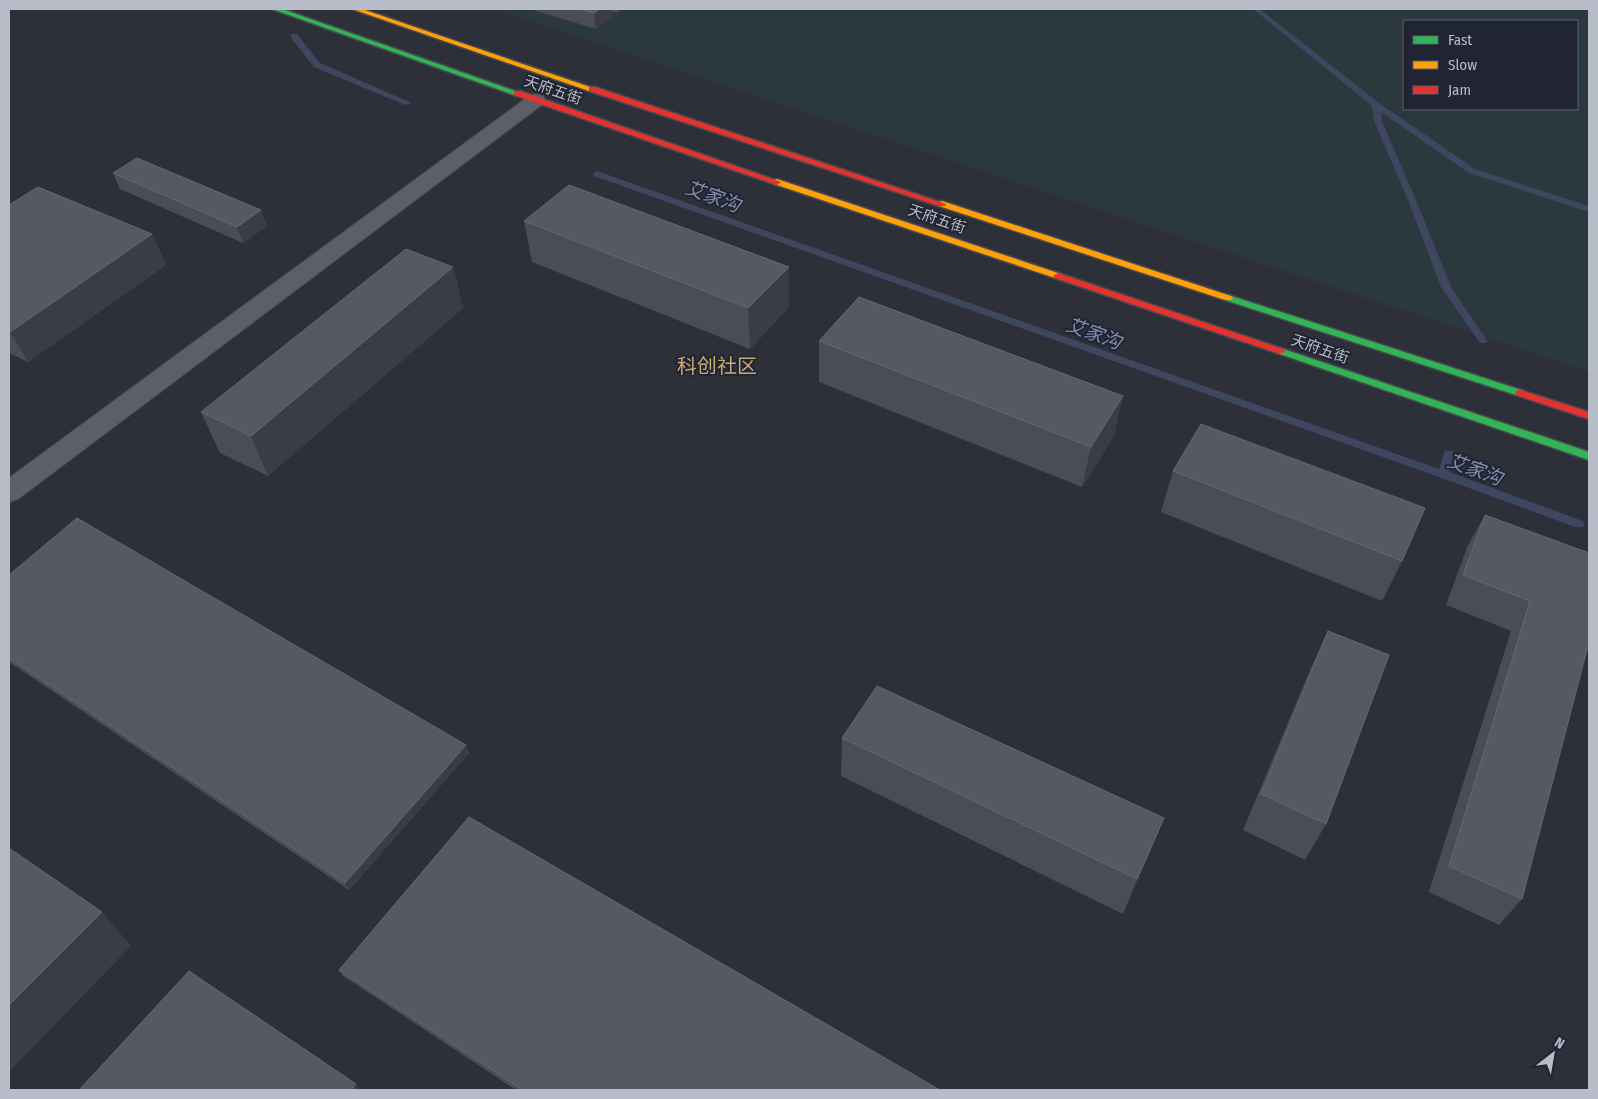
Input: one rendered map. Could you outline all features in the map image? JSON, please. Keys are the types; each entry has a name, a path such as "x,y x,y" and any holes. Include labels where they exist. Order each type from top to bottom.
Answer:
{"street":[{"name":"天府五街","path":"276,9 536,100 1589,456"},
{"name":"天府五街","path":"356,9 579,85 1589,416"},
{"path":"9,492 536,100"}],"shaded area":[{"path":"494,9 1589,9 1589,372"}],"building":[{"path":"579,9 600,9 594,13"},
{"path":"137,158 261,210 237,227 113,173"},
{"path":"569,185 789,267 748,308 524,221"},
{"path":"38,187 152,234 10,332 9,205"},
{"path":"406,249 453,267 251,436 201,412"},
{"path":"859,297 1123,396 1091,447 819,341"},
{"path":"1201,424 1425,508 1402,561 1173,471"},
{"path":"1485,515 1589,553 1589,642 1522,899 1449,866 1530,601 1463,575"},
{"path":"77,518 466,745 345,883 9,658 9,575"},
{"path":"1328,631 1389,655 1326,824 1261,794"},
{"path":"877,686 1164,818 1137,879 842,738"},
{"path":"469,817 940,1090 523,1090 339,970"},
{"path":"9,848 102,912 9,1005"},
{"path":"189,971 356,1084 351,1090 79,1090"}],"waterway":[{"path":"1256,9 1376,105"},
{"name":"艾家沟","path":"294,36 317,65 408,103"},
{"path":"1376,105 1472,171 1589,209"},
{"path":"1376,105 1378,121 1412,200 1446,287 1483,341"},
{"name":"艾家沟","path":"597,174 1443,474"},
{"path":"1443,474 1449,454"},
{"name":"艾家沟","path":"1443,474 1579,524"}],"traffic: fast":[{"path":"276,9 517,93"},
{"path":"1228,298 1520,393"},
{"path":"1280,351 1589,456"}],"traffic: slow":[{"path":"356,9 592,89"},
{"path":"777,182 1058,276"},
{"path":"942,204 1228,298"}],"traffic: jam":[{"path":"592,89 942,204"},
{"path":"517,93 777,182"},
{"path":"1058,276 1280,351"},
{"path":"1520,393 1589,416"}],"district":[{"name":"科创社区","path":"717,366"}]}
